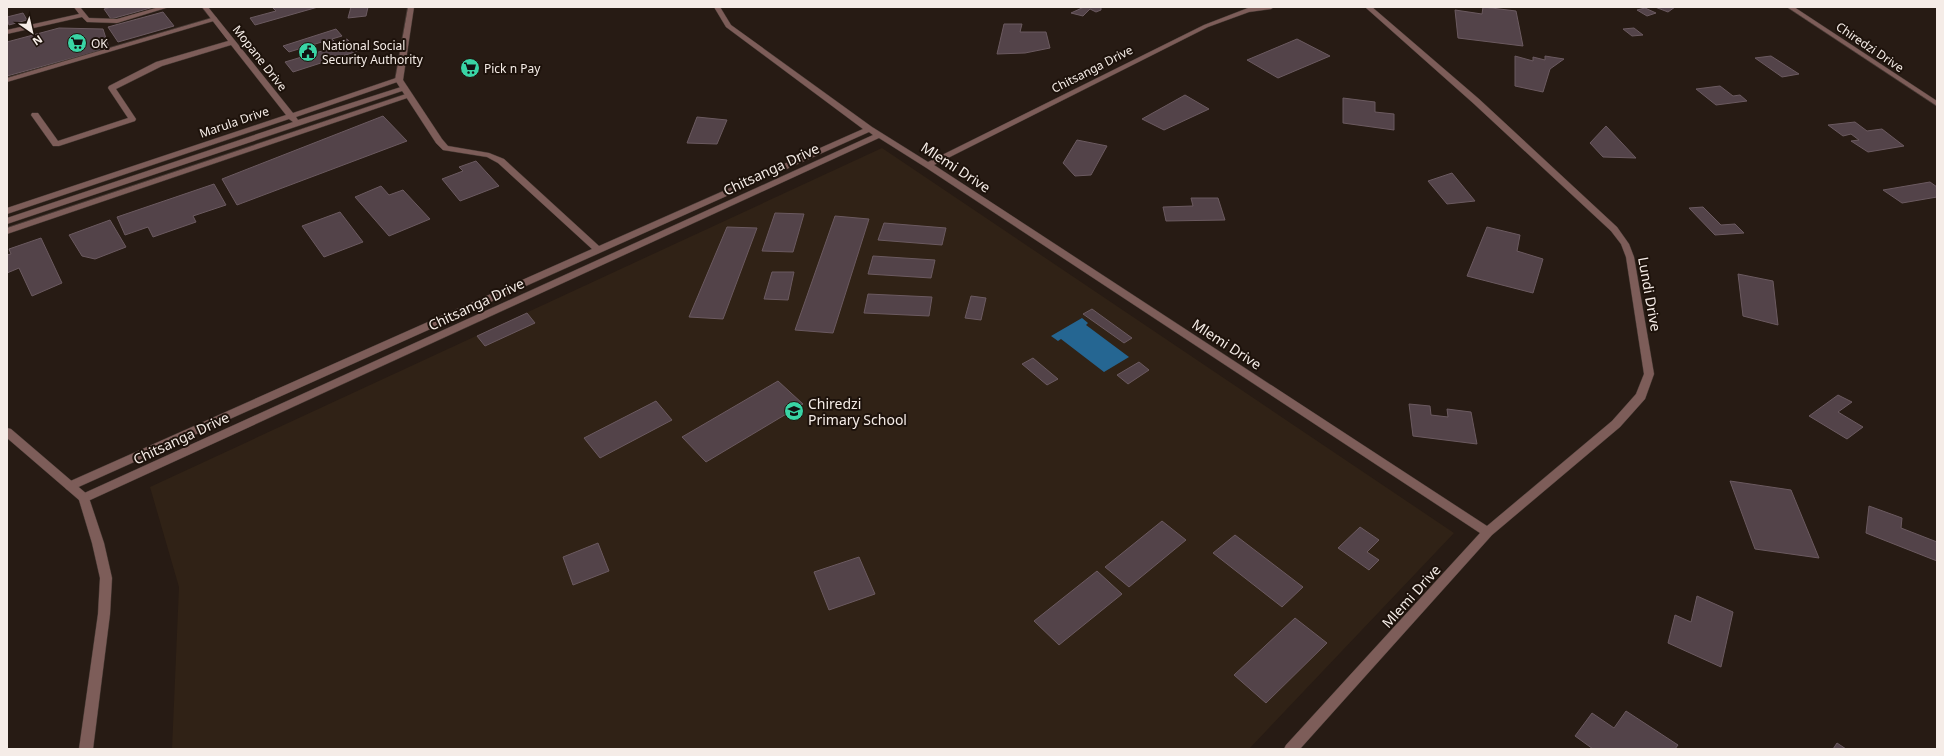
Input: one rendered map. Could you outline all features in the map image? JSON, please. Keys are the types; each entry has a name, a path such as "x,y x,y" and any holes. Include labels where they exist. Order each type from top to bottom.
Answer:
{"street":[{"path":"77,7 87,20 117,21 166,7"},
{"name":"Mopane Drive","path":"205,7 297,123"},
{"path":"411,7 398,80 439,141 446,148 489,155 501,161 598,250"},
{"name":"Mlemi Drive","path":"717,7 728,26 869,129 928,165 1488,532 1291,749"},
{"name":"Chitsanga Drive","path":"928,165 1206,26 1248,10 1271,7"},
{"name":"Lundi Drive","path":"1368,7 1476,101 1614,229 1625,244 1630,257 1649,374 1641,396 1616,424 1488,532"},
{"name":"Chiredzi Drive","path":"1790,7 1937,104"},
{"path":"7,32 83,15"},
{"path":"7,80 215,20"},
{"path":"35,115 56,144 132,119 112,88 159,64 233,42"},
{"name":"Marula Drive","path":"7,211 398,80"},
{"path":"7,230 406,93"},
{"name":"Marula Drive","path":"7,221 376,97 406,93"},
{"path":"70,486 869,129"},
{"name":"Chitsanga Drive","path":"84,498 879,135"},
{"path":"63,192 70,209"},
{"path":"7,432 84,498 98,543 106,578 104,614 86,749"}],"shaded area":[{"name":"Chiredzi Primary School","path":"882,148 1454,533 1249,749 172,749 179,587 150,487"}],"water":[{"path":"1082,318 1088,323 1086,325 1129,357 1104,372 1061,339 1058,341 1051,336"}],"building":[{"path":"111,7 154,7 111,19 104,9"},
{"path":"272,7 318,7 255,25 250,18 276,11"},
{"path":"351,7 368,7 366,16 348,18"},
{"path":"1084,7 1101,7 1101,10 1096,12 1090,9 1083,16 1071,13"},
{"path":"1483,7 1516,11 1523,46 1458,38 1455,10 1482,14"},
{"path":"1655,7 1675,7 1668,12"},
{"path":"1645,8 1656,13 1647,16 1637,10"},
{"path":"163,12 174,26 118,42 108,27"},
{"path":"23,13 27,20 9,25 7,17"},
{"path":"1004,24 1022,24 1020,32 1046,32 1050,48 1025,53 997,54"},
{"path":"59,28 103,29 109,48 7,76 7,42"},
{"path":"1634,28 1643,35 1632,36 1623,29"},
{"path":"336,29 342,36 332,39 336,43 347,39 358,51 293,72 285,62 332,48 325,41 289,52 283,46"},
{"path":"1297,39 1330,56 1278,78 1247,60"},
{"path":"1515,56 1533,61 1533,57 1545,60 1545,56 1564,59 1550,69 1543,92 1515,86"},
{"path":"1771,56 1799,74 1782,77 1755,58"},
{"path":"1720,86 1733,96 1740,95 1747,101 1716,105 1696,89"},
{"path":"1185,95 1209,109 1164,130 1142,119"},
{"path":"1343,98 1375,102 1375,112 1394,114 1394,130 1343,123"},
{"path":"383,116 407,141 237,205 222,179"},
{"path":"697,117 727,120 717,144 687,143"},
{"path":"1855,122 1867,131 1882,129 1904,146 1868,152 1851,141 1859,140 1851,134 1843,136 1828,125"},
{"path":"1606,126 1636,158 1603,157 1590,143"},
{"path":"1077,140 1107,146 1091,175 1075,176 1063,163"},
{"path":"476,161 499,186 460,201 442,179 463,171 459,167"},
{"path":"1452,173 1475,201 1447,204 1428,181"},
{"path":"1930,182 1937,187 1937,197 1902,203 1883,190"},
{"path":"214,184 226,205 193,216 196,222 153,237 148,227 125,235 117,217"},
{"path":"381,186 389,195 403,190 430,219 389,236 355,197"},
{"path":"1191,198 1218,198 1225,220 1166,221 1163,207 1193,206"},
{"path":"1703,207 1721,225 1735,224 1744,233 1715,235 1689,208"},
{"path":"340,212 363,242 324,257 302,226"},
{"path":"775,213 804,214 793,252 762,251"},
{"path":"835,216 869,219 833,333 795,330"},
{"path":"110,220 126,247 95,259 82,256 69,235"},
{"path":"884,223 946,228 942,245 878,240"},
{"path":"727,227 757,228 723,319 689,317"},
{"path":"1487,227 1520,235 1517,251 1543,259 1533,293 1467,276"},
{"path":"41,238 62,283 32,296 19,268 7,273 7,255 11,254 9,249"},
{"path":"873,256 935,260 931,278 868,274"},
{"path":"772,272 794,272 788,300 764,299"},
{"path":"1738,274 1773,281 1778,325 1743,316"},
{"path":"868,294 932,297 929,316 864,313"},
{"path":"971,296 986,298 981,320 965,318"},
{"path":"1092,309 1132,338 1124,343 1083,314"},
{"path":"527,313 535,323 485,346 477,336"},
{"path":"1033,358 1058,379 1047,385 1022,364"},
{"path":"1139,362 1149,370 1128,384 1117,375"},
{"path":"778,381 803,404 706,462 682,437"},
{"path":"1838,395 1852,402 1838,412 1863,427 1847,439 1809,416"},
{"path":"656,401 672,420 600,458 584,438"},
{"path":"1409,404 1430,406 1431,415 1448,417 1447,409 1471,412 1477,444 1413,436"},
{"path":"1730,481 1791,490 1819,558 1755,549"},
{"path":"1869,506 1902,518 1901,528 1937,542 1937,561 1866,533"},
{"path":"1162,521 1186,540 1129,587 1105,567"},
{"path":"1360,527 1379,540 1367,552 1379,560 1369,570 1338,548"},
{"path":"1235,535 1303,587 1282,607 1213,553"},
{"path":"598,543 609,571 573,585 563,557"},
{"path":"859,557 875,594 829,610 814,572"},
{"path":"1097,571 1122,594 1059,645 1034,621"},
{"path":"1697,596 1733,612 1721,667 1668,643 1675,615 1691,622"},
{"path":"1295,618 1327,643 1266,703 1234,675"},
{"path":"1626,711 1678,745 1675,749 1593,749 1575,736 1592,713 1614,728"},
{"path":"1837,743 1846,749 1833,749"}],"place":[{"name":"OK","path":"77,43"},
{"name":"National Social Security Authority","path":"308,52"},
{"name":"Pick n Pay","path":"470,68"},
{"name":"Chiredzi Primary School","path":"794,411"}]}
